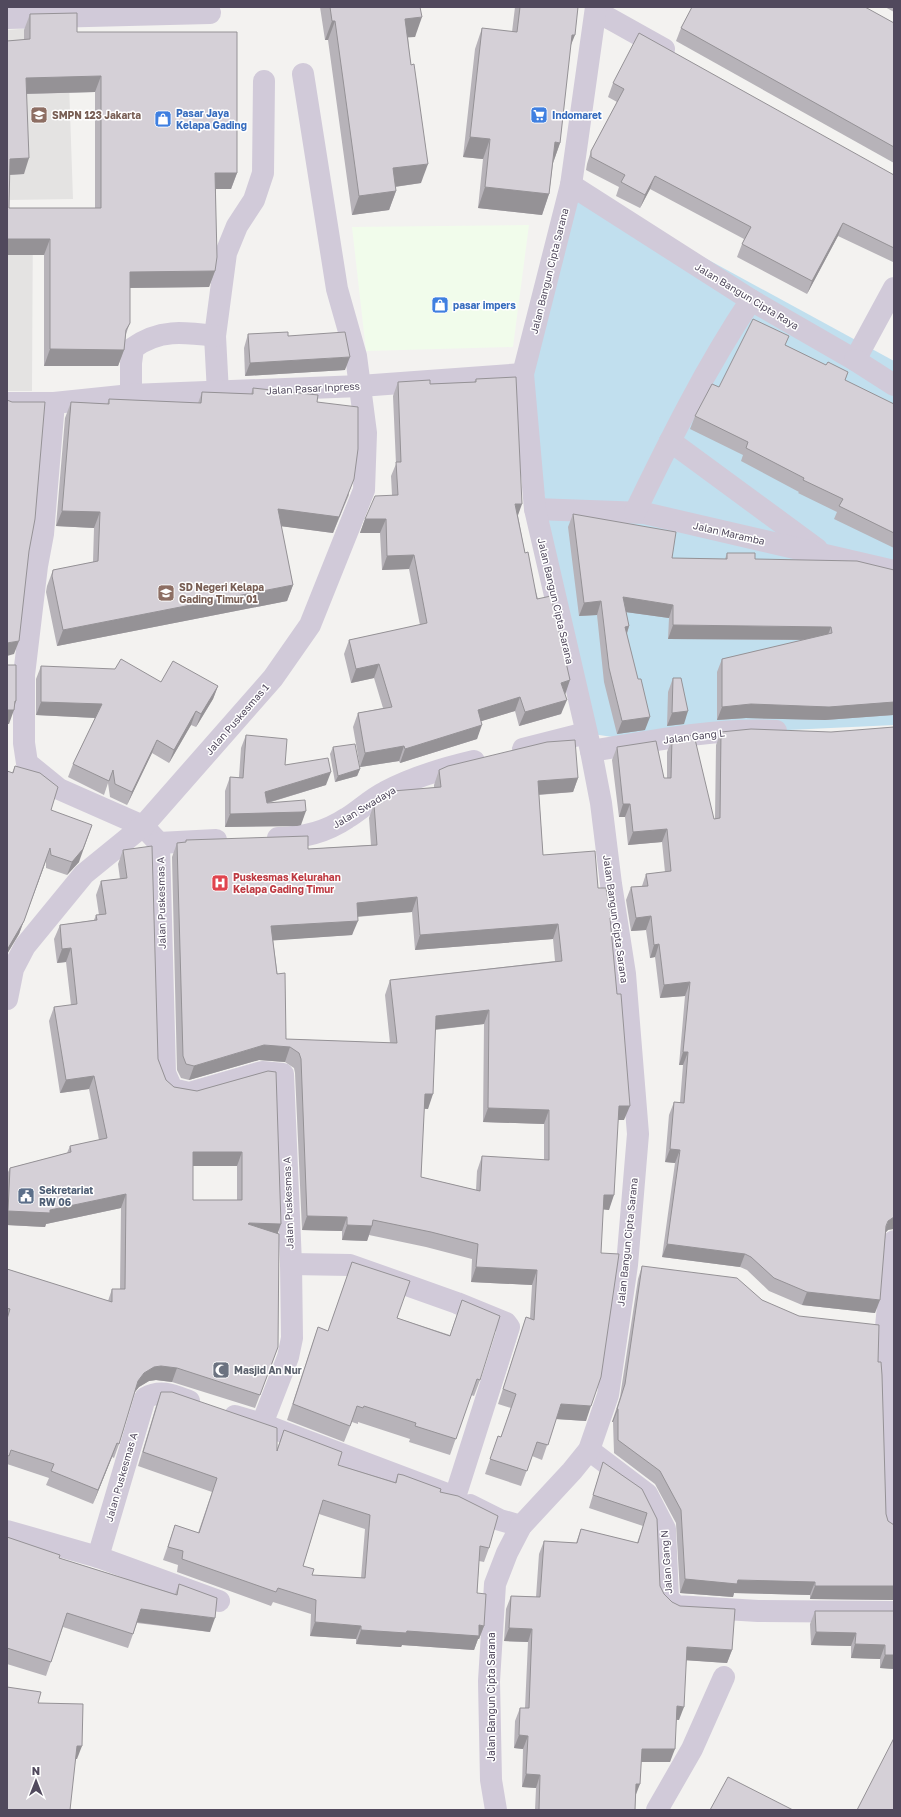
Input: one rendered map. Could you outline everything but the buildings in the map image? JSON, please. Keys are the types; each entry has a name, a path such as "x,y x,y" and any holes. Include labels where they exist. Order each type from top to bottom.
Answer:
{"street":[{"path":"596,9 680,58"},
{"name":"Jalan Bangun Cipta Sarana","path":"496,1810 491,1780 489,1681 495,1584 506,1553 521,1526 572,1471 589,1450 608,1395 627,1265 638,1134 625,974 611,884 601,803 589,742 535,509 523,374 571,185 596,9"},
{"path":"7,18 210,13"},
{"name":"Jalan Puskesmas 1","path":"7,999 13,969 25,946 84,874 144,826 273,678 310,625 364,490 366,433 360,386 353,344 337,289 303,74"},
{"path":"218,393 214,336 226,253 237,226 254,200 263,174 264,81"},
{"name":"Jalan Bangun Cipta Raya","path":"571,185 751,300 855,360 894,385"},
{"path":"855,360 894,288"},
{"path":"635,512 670,441 726,337 751,300"},
{"path":"131,395 131,363 133,348 145,339 163,333 214,336"},
{"name":"Jalan Pasar Inpress","path":"7,403 54,404 131,395 218,393 360,386 523,374"},
{"path":"54,404 43,534 37,566 16,742 27,763 59,789 144,826"},
{"name":"Jalan Maramba","path":"670,441 824,554"},
{"name":"Jalan Maramba","path":"535,509 635,512 894,571"},
{"name":"Jalan Gang L","path":"589,742 746,730 793,732"},
{"name":"Jalan Swadaya","path":"256,838 299,838 320,832 346,819 385,792 439,769 497,755 589,742"},
{"name":"Jalan Puskesmas A","path":"98,1557 145,1398 155,1392 170,1394 262,1424 288,1357 292,1338 291,1264 283,1074 262,1072 189,1093 172,1089 165,1073 159,843 144,826"},
{"path":"159,843 234,839"},
{"path":"894,1241 890,1328 894,1528"},
{"path":"291,1264 350,1265 457,1303 506,1323 509,1327 455,1497"},
{"path":"627,1265 650,1268"},
{"path":"862,1324 890,1328"},
{"path":"262,1424 455,1497 500,1520 521,1526"},
{"name":"Jalan Gang N","path":"589,1450 647,1494 665,1529 668,1598 676,1606 758,1611 894,1612"},
{"path":"7,1531 98,1557 219,1601"},
{"path":"658,1810 692,1749 724,1677"}],"shaded area":[{"name":"SMPN 123 Jakarta","path":"67,25 73,199 7,200 7,30"},
{"path":"571,185 894,361 894,725 619,738 586,733 523,374"},
{"path":"7,208 33,208 32,391 7,391"},
{"name":"pasar impers","path":"529,225 513,347 366,351 352,227"}],"place":[{"name":"SMPN 123 Jakarta","path":"39,115"},
{"name":"Indomaret","path":"539,115"},
{"name":"Pasar Jaya Kelapa Gading","path":"163,119"},
{"name":"pasar impers","path":"440,305"},
{"name":"SD Negeri Kelapa Gading Timur 01","path":"166,593"},
{"name":"Puskesmas Kelurahan Kelapa Gading Timur","path":"220,883"},
{"name":"Sekretariat RW 06","path":"26,1196"},
{"name":"Masjid An Nur","path":"221,1370"}]}
